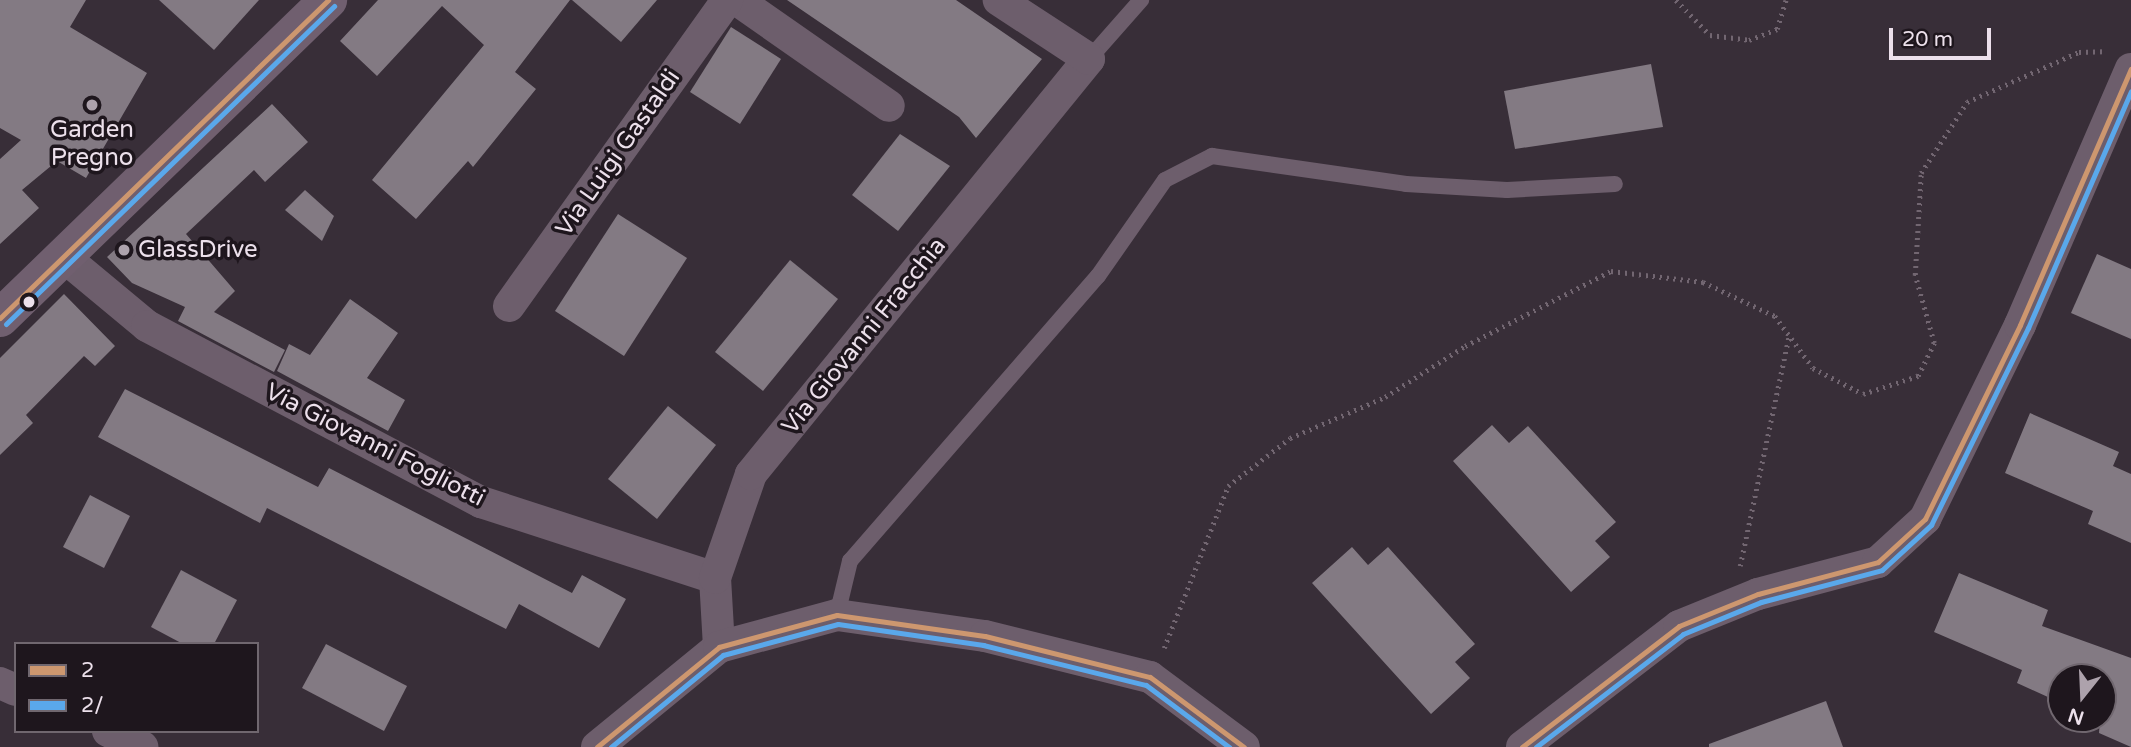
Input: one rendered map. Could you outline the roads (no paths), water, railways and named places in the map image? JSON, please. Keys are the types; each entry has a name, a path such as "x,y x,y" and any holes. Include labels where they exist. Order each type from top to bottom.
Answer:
{"street":[{"path":"0,318 328,0"},
{"name":"Via Luigi Gastaldi","path":"509,306 727,0"},
{"path":"737,0 889,106"},
{"path":"999,0 1090,59"},
{"name":"Via Giovanni Fracchia","path":"719,648 715,578 751,474 1090,59"},
{"path":"1522,747 1679,626 1732,605 1878,562 1925,519 2020,325 2124,60"},
{"name":"Via Giovanni Fogliotti","path":"64,257 147,326 481,502 715,578"},
{"path":"597,747 719,648 837,615 985,636 1150,677 1244,747"},
{"path":"112,733 143,747"}],"lane":[{"path":"1090,59 1141,0"},
{"path":"837,615 850,561 1098,276 1166,180 1212,156 1444,186 1615,184"}],"place":[{"name":"Garden Pregno","path":"92,105"},
{"name":"GlassDrive","path":"124,250"}]}
